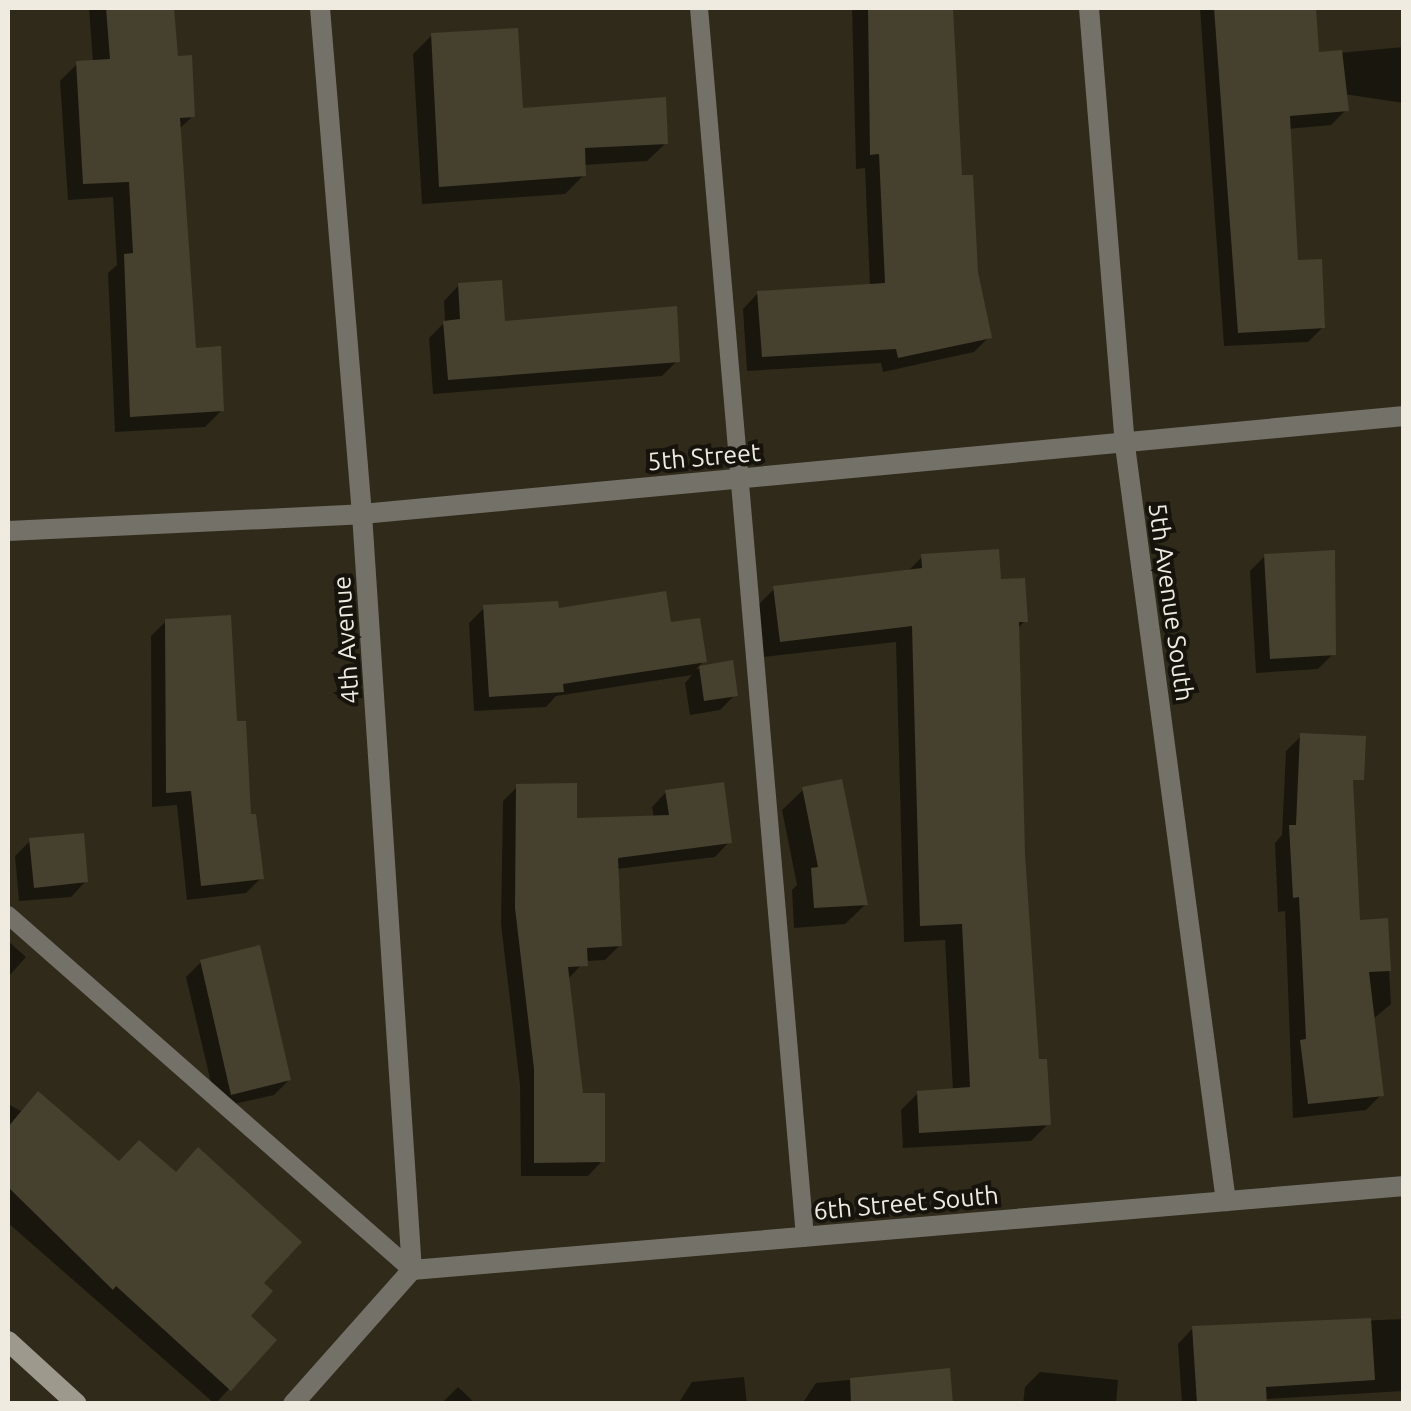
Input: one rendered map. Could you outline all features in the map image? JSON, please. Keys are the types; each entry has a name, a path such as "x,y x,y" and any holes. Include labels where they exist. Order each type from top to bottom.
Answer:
{"main road":[{"path":"8,1341 77,1404"}],"street":[{"name":"4th Avenue","path":"320,8 362,514 412,1270"},
{"name":"5th Avenue South","path":"1089,8 1124,438 1226,1201"},
{"name":"5th Street","path":"8,532 362,514 1124,438 1404,416"},
{"name":"6th Street South","path":"412,1270 1404,1186"},
{"path":"293,1404 412,1270"}],"lane":[{"path":"700,8 805,1237"},
{"path":"8,916 412,1270"}],"building":[{"path":"106,8 174,8 178,56 192,55 195,117 180,118 196,348 221,346 224,411 130,417 124,254 133,253 129,182 83,184 76,61 110,59"},
{"path":"868,8 953,8 962,175 973,175 978,272 992,338 898,358 896,349 762,357 757,291 885,283 879,154 870,155"},
{"path":"1214,8 1316,8 1319,52 1342,50 1349,111 1290,116 1298,260 1322,259 1325,328 1238,333"},
{"path":"518,28 523,108 666,97 668,144 585,148 586,176 439,187 431,33"},
{"path":"502,280 505,321 677,306 680,362 448,380 443,321 460,319 458,283"},
{"path":"999,549 1001,579 1025,578 1028,622 1019,622 1025,854 1039,1059 1047,1059 1051,1125 919,1133 917,1091 970,1087 962,924 920,926 912,626 780,642 773,586 922,568 921,554"},
{"path":"1335,550 1336,655 1270,659 1264,554"},
{"path":"666,591 671,622 700,618 707,662 563,684 564,692 489,697 483,605 558,601 559,608"},
{"path":"231,615 237,721 246,721 251,814 256,814 264,879 201,886 191,791 166,793 165,619"},
{"path":"733,660 738,696 704,701 699,666"},
{"path":"1300,733 1366,736 1364,780 1353,780 1360,920 1388,918 1391,971 1369,972 1384,1096 1308,1104 1300,1040 1306,1039 1299,897 1293,898 1289,825 1296,825"},
{"path":"842,779 868,905 814,908 811,868 818,867 802,787"},
{"path":"724,782 732,843 618,858 622,946 587,948 588,966 568,967 583,1093 605,1093 605,1162 534,1163 534,1069 515,908 516,784 577,783 577,818 669,815 665,790"},
{"path":"84,833 88,882 34,888 29,838"},
{"path":"260,945 291,1080 231,1095 200,960"},
{"path":"38,1091 119,1161 139,1140 176,1172 198,1147 302,1242 264,1283 273,1291 251,1316 277,1340 231,1391 116,1286 113,1290 8,1187 8,1127"},
{"path":"1371,1318 1375,1380 1266,1387 1267,1404 1197,1404 1192,1326"},
{"path":"950,1368 953,1404 851,1404 850,1378"}]}
